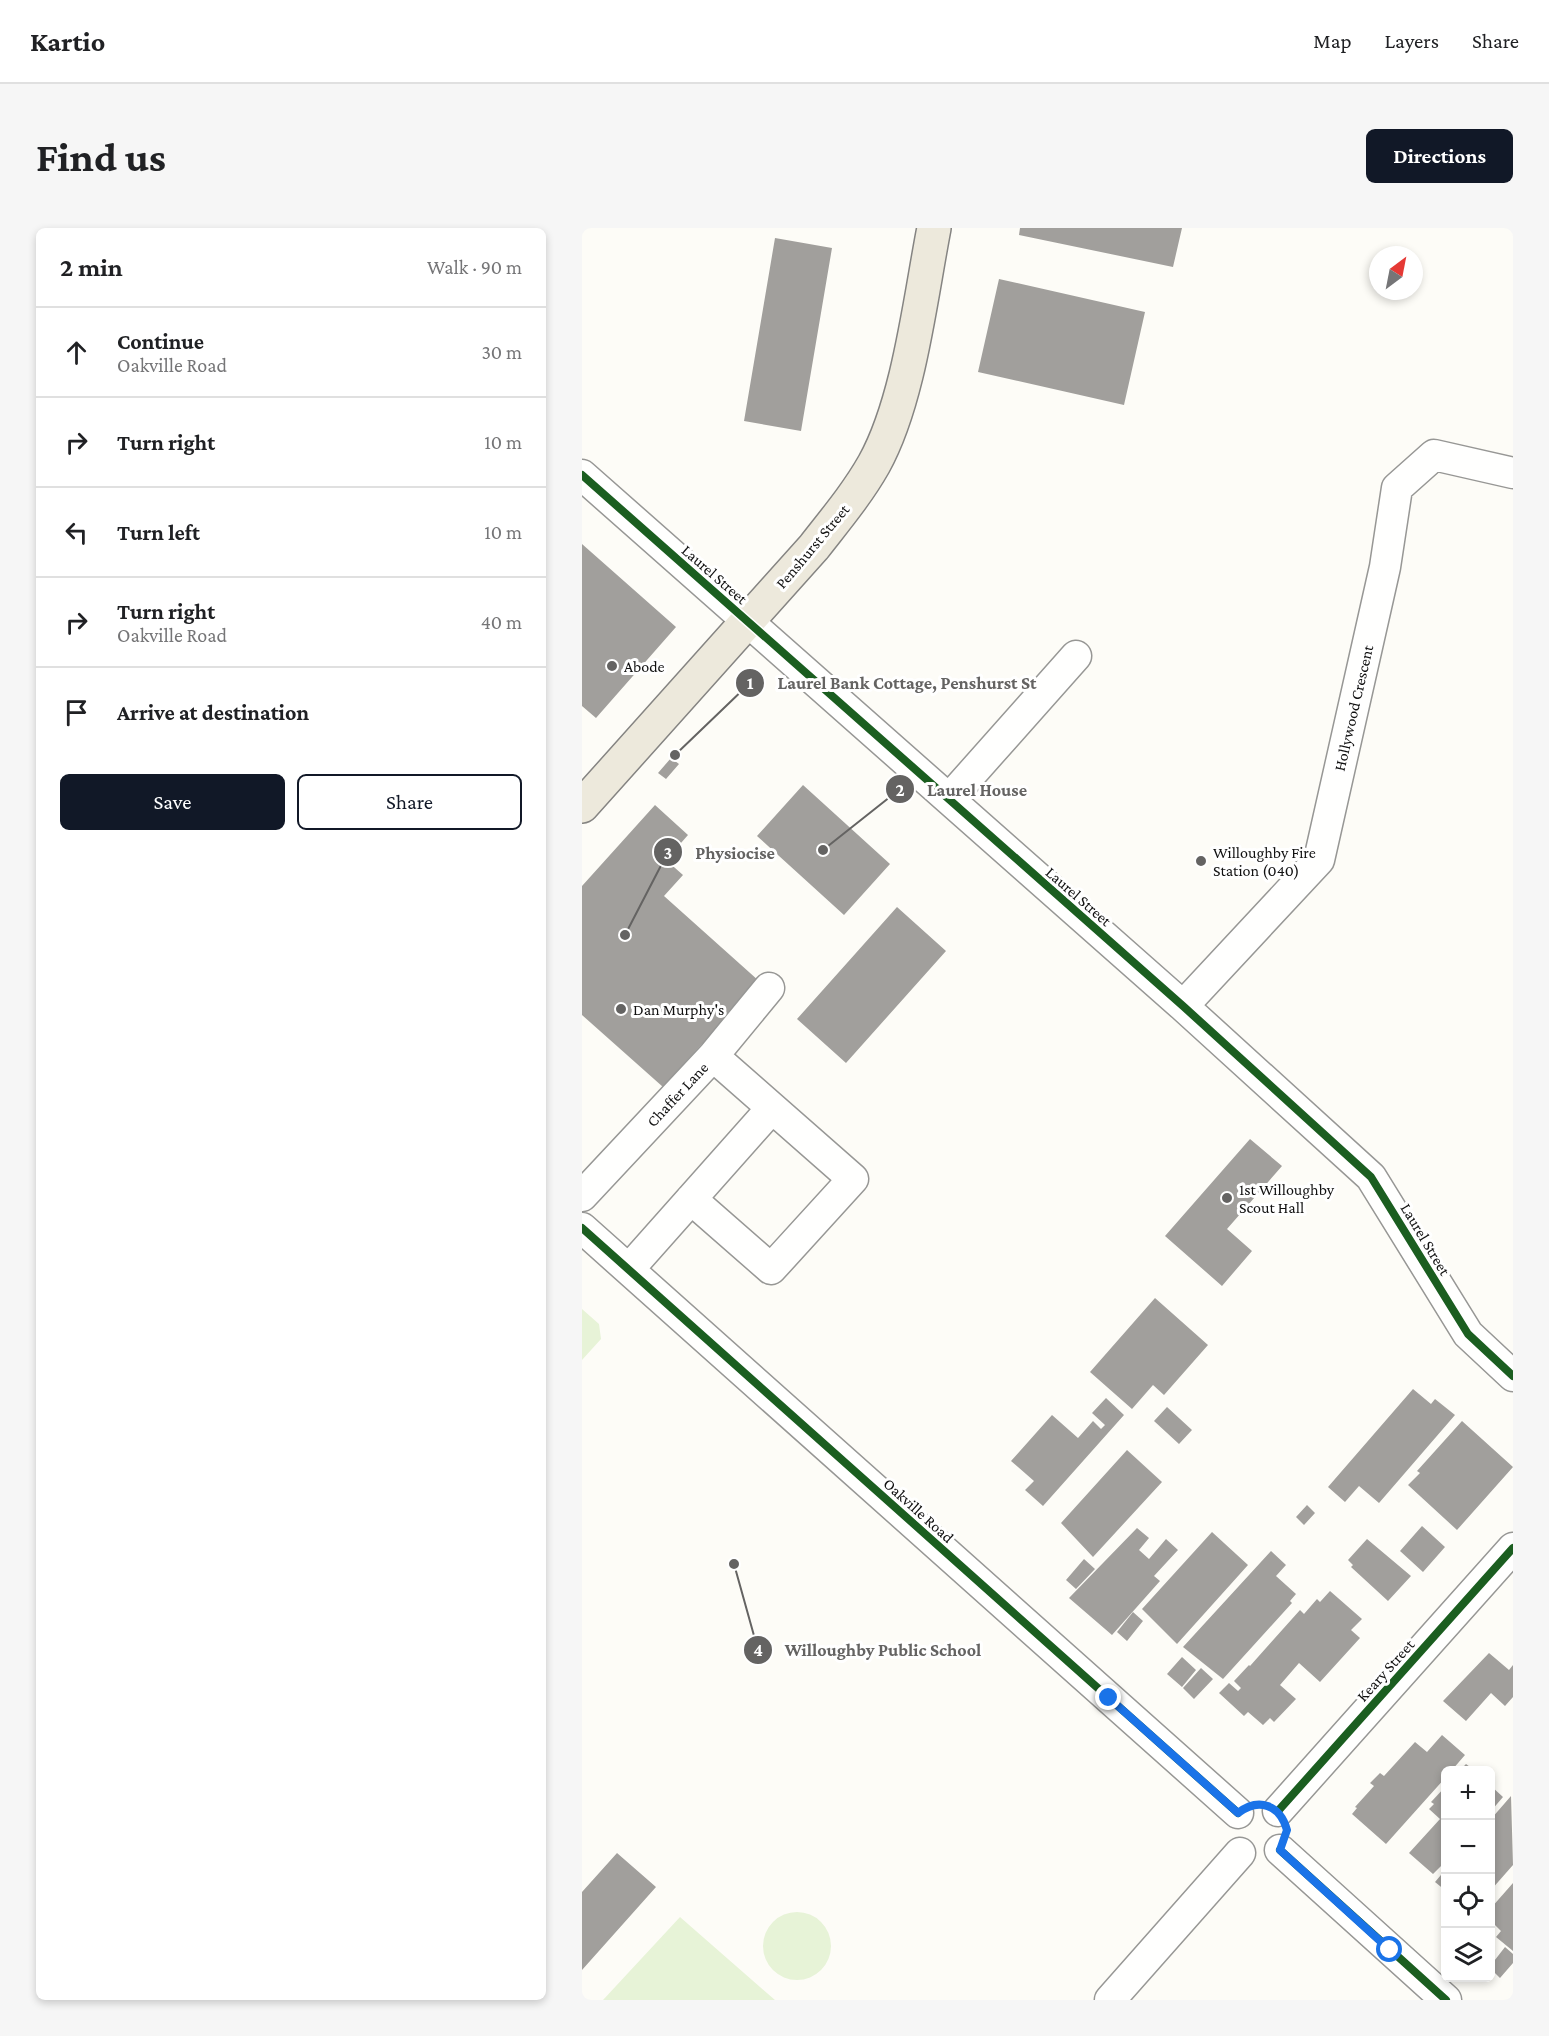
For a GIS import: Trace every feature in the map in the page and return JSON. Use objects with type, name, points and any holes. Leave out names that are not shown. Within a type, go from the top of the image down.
[{"type":"main road","name":"Penshurst Street","points":[[582,806],[814,547],[846,506],[874,463],[893,416],[906,368],[934,228]]},
{"type":"street","name":"Hollywood Crescent","points":[[1183,1006],[1319,860],[1385,567],[1397,488],[1434,455],[1513,473]]},
{"type":"street","name":"Laurel Street","points":[[582,475],[1183,1006],[1371,1177],[1468,1334],[1513,1376]]},
{"type":"street","points":[[949,799],[1076,656]]},
{"type":"street","name":"Chaffer Lane","points":[[582,1196],[713,1056],[770,988]]},
{"type":"street","points":[[691,1199],[771,1269],[853,1179],[713,1056]]},
{"type":"street","points":[[629,1269],[772,1108]]},
{"type":"street","name":"Oakville Road","points":[[582,1228],[1238,1813]]},
{"type":"street","name":"Keary Street","points":[[1278,1811],[1513,1548]]},
{"type":"street","points":[[1257,1804],[1268,1805],[1278,1811],[1287,1830],[1280,1850],[1271,1857],[1261,1860],[1240,1853],[1231,1833],[1238,1813],[1257,1804]]},
{"type":"street","points":[[1280,1850],[1446,2000]]},
{"type":"street","points":[[1110,2000],[1240,1853]]},
{"type":"green space","points":[[582,1309],[599,1324],[601,1339],[582,1360]]},
{"type":"green space","points":[[790,1912],[804,1912],[816,1917],[826,1927],[831,1946],[826,1965],[816,1975],[804,1980],[790,1980],[778,1975],[768,1965],[763,1953],[763,1939],[768,1927],[778,1917]]},
{"type":"green space","points":[[680,1917],[775,2000],[603,2000]]},
{"type":"building","points":[[1020,228],[1182,228],[1173,267],[1019,235]]},
{"type":"building","points":[[775,238],[832,248],[801,431],[744,421]]},
{"type":"building","points":[[999,279],[1145,312],[1124,405],[978,372]]},
{"type":"building","name":"Abode","points":[[582,544],[676,627],[596,718],[582,706]]},
{"type":"building","points":[[671,758],[679,764],[666,779],[658,773]]},
{"type":"building","points":[[803,785],[890,864],[844,915],[757,836]]},
{"type":"building","points":[[655,805],[688,835],[666,860],[683,875],[664,896],[759,981],[663,1087],[582,1015],[582,886]]},
{"type":"building","points":[[897,907],[946,951],[846,1063],[797,1019]]},
{"type":"building","name":"1st Willoughby Scout Hall","points":[[1250,1139],[1282,1166],[1227,1229],[1252,1251],[1222,1286],[1165,1236]]},
{"type":"building","points":[[1155,1298],[1208,1345],[1164,1395],[1153,1385],[1132,1409],[1090,1372]]},
{"type":"building","points":[[1413,1389],[1431,1404],[1435,1399],[1455,1415],[1379,1503],[1359,1486],[1345,1502],[1328,1487]]},
{"type":"building","points":[[1106,1398],[1124,1415],[1043,1506],[1025,1490],[1034,1481],[1011,1461],[1052,1415],[1078,1438],[1093,1421],[1101,1429],[1105,1425],[1092,1413]]},
{"type":"building","points":[[1167,1407],[1192,1430],[1179,1444],[1154,1421]]},
{"type":"building","points":[[1462,1421],[1513,1467],[1457,1530],[1408,1485],[1420,1473],[1417,1471]]},
{"type":"building","points":[[1127,1450],[1162,1482],[1093,1557],[1061,1523]]},
{"type":"building","points":[[1307,1505],[1315,1513],[1304,1525],[1296,1517]]},
{"type":"building","points":[[1422,1526],[1445,1547],[1423,1572],[1400,1551]]},
{"type":"building","points":[[1137,1528],[1149,1538],[1139,1550],[1149,1559],[1166,1539],[1178,1550],[1154,1576],[1160,1581],[1112,1635],[1069,1598]]},
{"type":"building","points":[[1212,1532],[1248,1565],[1177,1644],[1142,1609]]},
{"type":"building","points":[[1367,1539],[1411,1576],[1388,1601],[1351,1567],[1353,1565],[1348,1560]]},
{"type":"building","points":[[1271,1551],[1286,1565],[1276,1576],[1296,1594],[1290,1601],[1292,1603],[1223,1679],[1183,1647]]},
{"type":"building","points":[[1084,1559],[1095,1569],[1076,1589],[1066,1580]]},
{"type":"building","points":[[1330,1591],[1362,1619],[1351,1630],[1360,1638],[1320,1682],[1299,1663],[1280,1685],[1296,1699],[1274,1722],[1270,1718],[1263,1725],[1248,1712],[1244,1716],[1219,1693],[1229,1683],[1238,1691],[1241,1688],[1234,1681],[1300,1610],[1304,1614],[1317,1599],[1320,1602]]},
{"type":"building","points":[[1133,1612],[1143,1621],[1127,1641],[1117,1632]]},
{"type":"building","points":[[1489,1653],[1509,1670],[1513,1665],[1513,1697],[1505,1706],[1491,1693],[1466,1721],[1443,1701]]},
{"type":"building","points":[[1182,1657],[1196,1670],[1182,1687],[1167,1674]]},
{"type":"building","points":[[1201,1668],[1213,1679],[1194,1699],[1183,1688]]},
{"type":"building","points":[[1442,1735],[1465,1755],[1455,1766],[1441,1766],[1441,1783],[1386,1844],[1352,1814],[1357,1808],[1355,1807],[1374,1786],[1370,1783],[1380,1773],[1384,1776],[1415,1742],[1427,1752]]},
{"type":"building","points":[[1495,1790],[1503,1797],[1495,1806]]},
{"type":"building","points":[[1441,1791],[1441,1866],[1433,1874],[1409,1853],[1440,1819],[1429,1809],[1434,1804],[1431,1802]]},
{"type":"building","points":[[1511,1796],[1513,1865],[1495,1885],[1495,1820],[1495,1814]]},
{"type":"building","points":[[617,1853],[656,1887],[582,1970],[582,1892]]},
{"type":"building","points":[[1441,1875],[1441,1887],[1435,1882]]},
{"type":"building","points":[[1513,1883],[1513,1951],[1496,1937],[1501,1931],[1495,1925],[1495,1903]]},
{"type":"building","points":[[1505,1947],[1513,1954],[1513,1963],[1500,1978],[1495,1973],[1495,1960]]},
{"type":"cycle path","points":[[582,475],[1183,1006],[1371,1177],[1468,1334],[1513,1376]]},
{"type":"cycle path","points":[[582,1228],[1238,1813]]},
{"type":"cycle path","points":[[1278,1811],[1513,1548]]},
{"type":"cycle path","points":[[1280,1850],[1446,2000]]},
{"type":"place","name":"Abode","points":[[612,666]]},
{"type":"place","name":"Laurel Bank Cottage, Penshurst St","points":[[675,755]]},
{"type":"place","name":"Laurel House","points":[[823,850]]},
{"type":"place","name":"Willoughby Fire Station (040)","points":[[1201,861]]},
{"type":"place","name":"Physiocise","points":[[625,935]]},
{"type":"place","name":"Dan Murphy's","points":[[621,1009]]},
{"type":"place","name":"1st Willoughby Scout Hall","points":[[1227,1198]]},
{"type":"place","name":"Willoughby Public School","points":[[734,1564]]},
{"type":"route","points":[[1109,1698],[1238,1813],[1246,1806],[1257,1804],[1268,1805],[1278,1811],[1287,1830],[1286,1841],[1280,1850],[1390,1950]]}]
